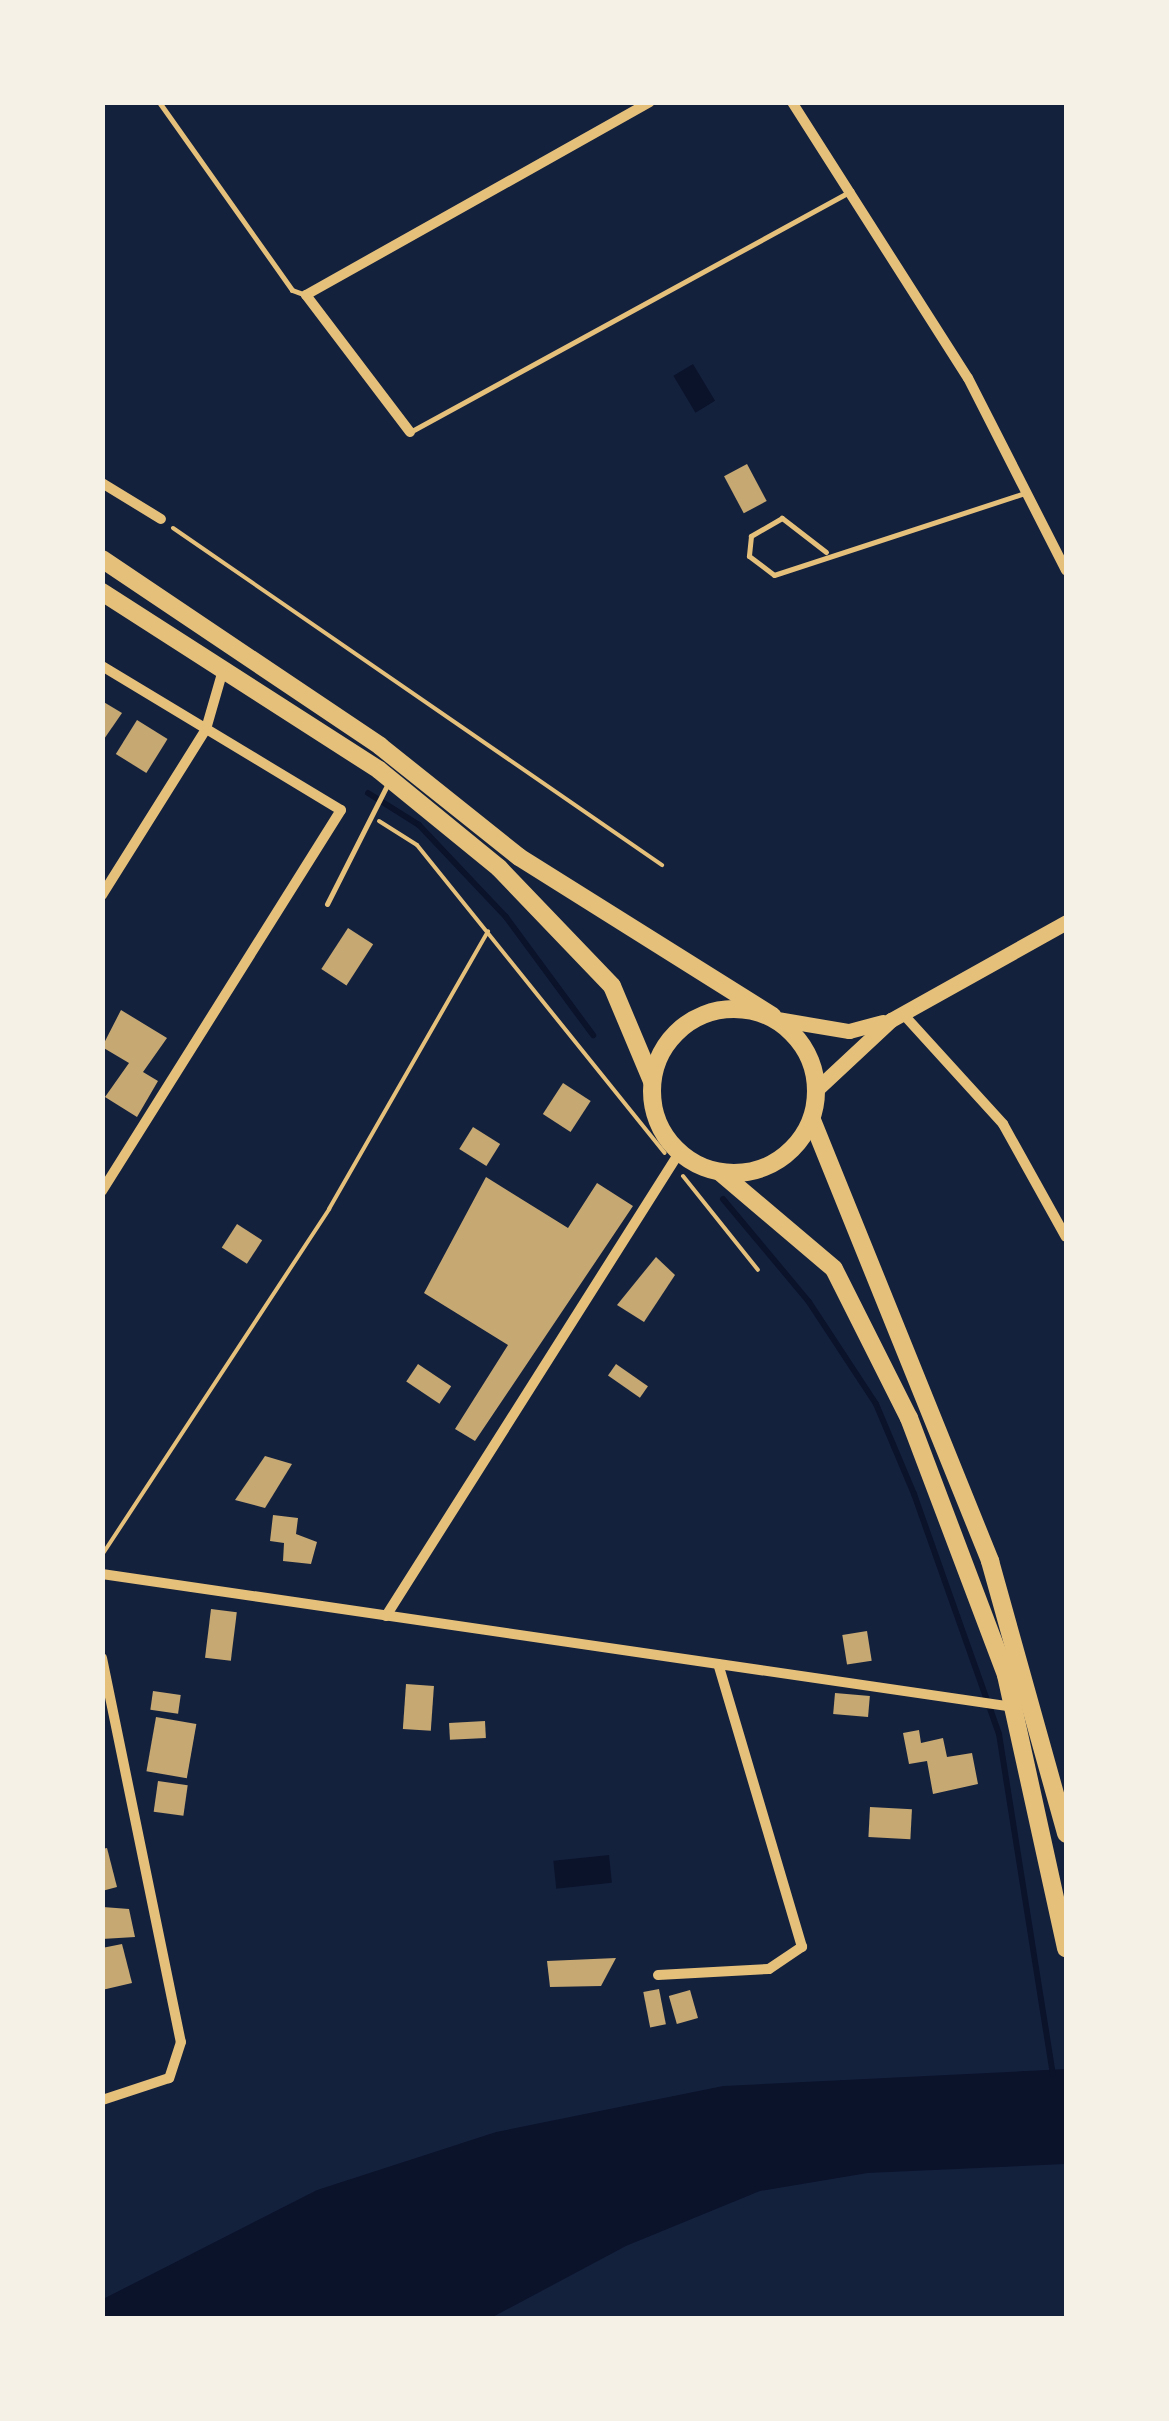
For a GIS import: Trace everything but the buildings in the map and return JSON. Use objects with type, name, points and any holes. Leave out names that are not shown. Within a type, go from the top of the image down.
[{"type":"main road","points":[[102,559],[380,746],[532,866],[775,1018],[802,1042],[818,1088],[812,1120],[776,1162],[722,1173]]},
{"type":"main road","points":[[102,592],[391,779],[589,954],[631,1019],[652,1081]]},
{"type":"main road","points":[[818,1088],[897,1017],[1066,922]]},
{"type":"main road","points":[[897,1017],[849,1031],[739,1008],[691,1020],[658,1057],[652,1081],[653,1108],[679,1152],[722,1173],[811,1242],[853,1304],[943,1498],[1015,1708],[1066,1949]]},
{"type":"main road","points":[[812,1120],[990,1561],[1066,1834]]},
{"type":"street","points":[[410,432],[306,294],[650,102]]},
{"type":"street","points":[[792,102],[968,378],[1066,570]]},
{"type":"street","points":[[102,483],[161,520]]},
{"type":"street","points":[[102,666],[341,810],[102,1191]]},
{"type":"street","points":[[102,896],[206,729],[223,670]]},
{"type":"street","points":[[897,1017],[1003,1124],[1066,1237]]},
{"type":"street","points":[[386,1616],[679,1152]]},
{"type":"street","points":[[102,1574],[1015,1708]]},
{"type":"street","points":[[102,1658],[180,2064],[152,2090],[102,2100]]},
{"type":"street","points":[[658,1975],[769,1969],[802,1947],[718,1664]]},
{"type":"lane","points":[[160,102],[292,290],[306,294]]},
{"type":"lane","points":[[410,432],[851,191]]},
{"type":"lane","points":[[826,552],[782,518],[751,536],[750,556],[774,575],[826,552],[1025,493]]},
{"type":"lane","points":[[327,904],[391,779]]},
{"type":"path","points":[[161,520],[662,865]]},
{"type":"path","points":[[375,818],[417,844],[758,1270]]},
{"type":"path","points":[[102,1554],[328,1209],[488,930]]},
{"type":"water","points":[[693,364],[715,401],[695,413],[673,376]]},
{"type":"water","points":[[609,1855],[612,1883],[556,1889],[553,1861]]},
{"type":"water","points":[[1066,2069],[1066,2164],[868,2173],[760,2191],[626,2246],[491,2318],[103,2318],[103,2299],[317,2190],[496,2132],[723,2086]]},
{"type":"waterway","points":[[368,793],[419,825],[506,917],[593,1035]]},
{"type":"waterway","points":[[723,1199],[809,1302],[876,1404],[914,1494],[999,1734],[1053,2074]]}]
